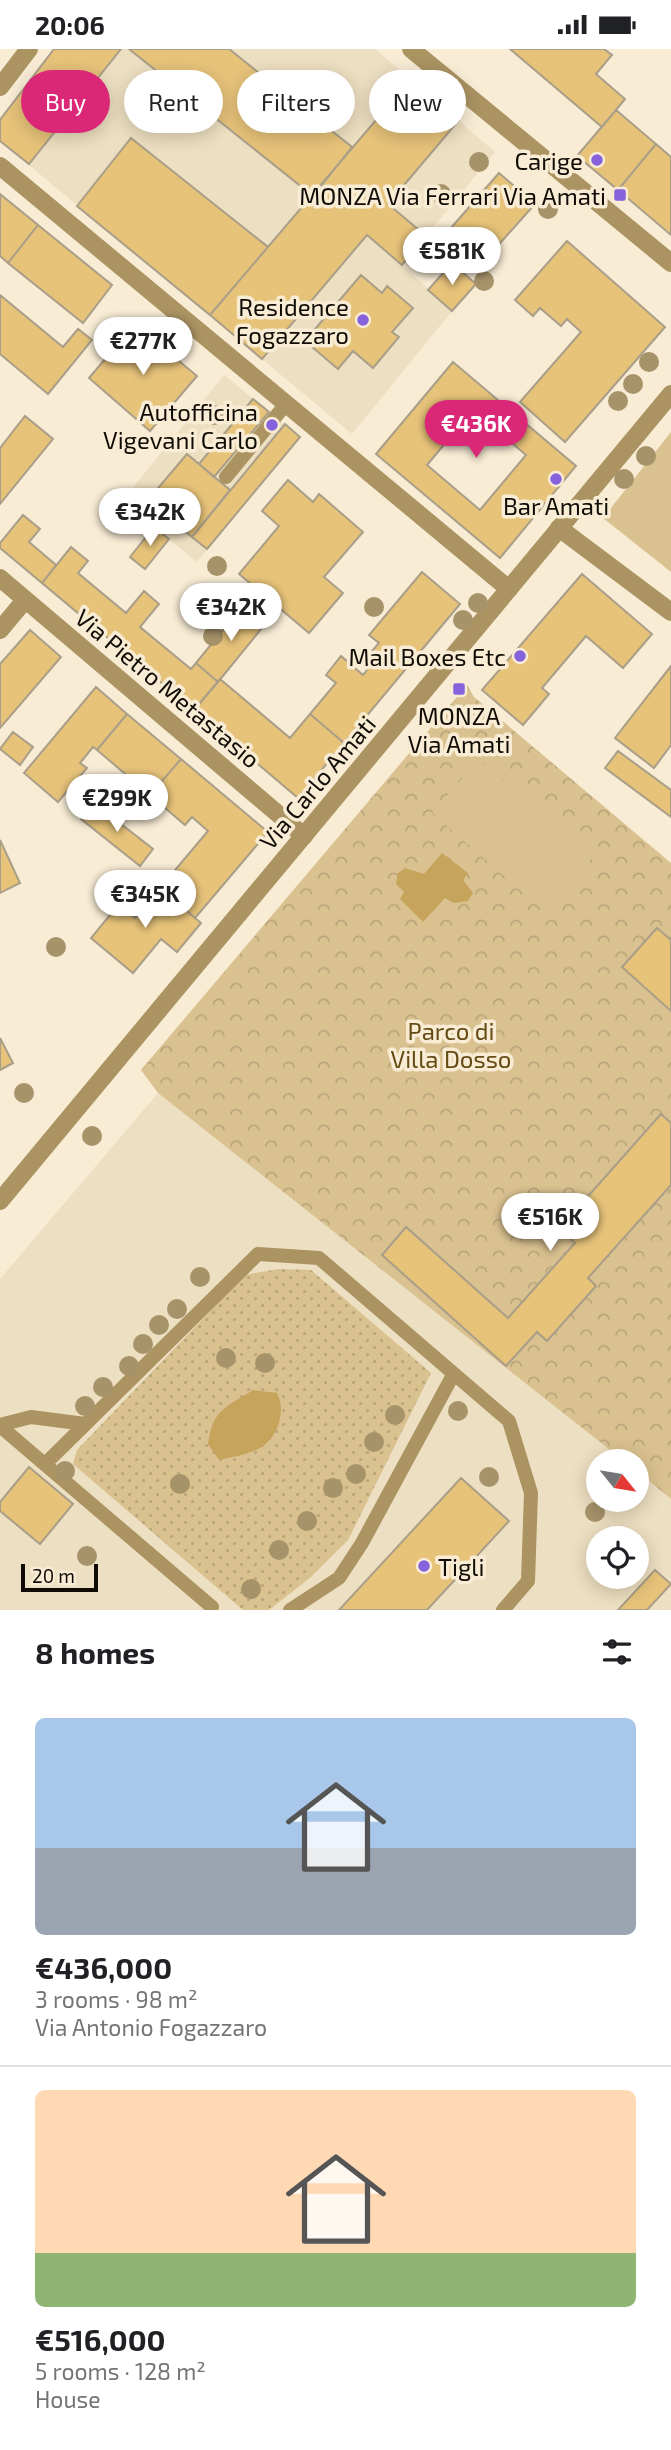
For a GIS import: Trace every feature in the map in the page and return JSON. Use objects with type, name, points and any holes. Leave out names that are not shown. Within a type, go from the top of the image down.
[{"type":"street","points":[[0,87],[29,49]]},
{"type":"street","points":[[411,49],[671,263]]},
{"type":"street","points":[[0,166],[509,589]]},
{"type":"street","name":"Via Carlo Amati","points":[[0,1201],[671,394]]},
{"type":"street","points":[[559,528],[671,612]]},
{"type":"street","name":"Via Pietro Metastasio","points":[[0,578],[304,835]]},
{"type":"street","points":[[0,630],[25,600]]},
{"type":"lane","points":[[226,477],[286,404]]},
{"type":"lane","points":[[45,1464],[258,1254],[320,1258],[509,1421],[531,1493],[528,1581],[503,1610]]},
{"type":"lane","points":[[290,1610],[339,1578],[362,1543],[453,1375]]},
{"type":"lane","points":[[0,1425],[31,1417],[85,1424]]},
{"type":"lane","points":[[0,1425],[213,1609]]},
{"type":"shaded area","points":[[54,49],[375,49],[399,70],[369,70],[369,133],[466,133],[466,127],[495,152],[402,265],[452,311],[352,434],[0,141],[0,120],[21,92],[21,133],[110,133],[110,70],[38,70]]},
{"type":"shaded area","points":[[224,375],[300,437],[197,562],[122,501]]},
{"type":"shaded area","points":[[442,853],[468,873],[463,880],[473,893],[468,901],[454,903],[445,898],[423,922],[400,899],[404,892],[396,884],[398,873],[405,868],[424,874]]},
{"type":"shaded area","points":[[158,1093],[609,1449],[586,1449],[586,1512],[649,1512],[649,1481],[671,1499],[671,1610],[0,1610],[0,1279]]},
{"type":"shaded area","points":[[253,1390],[277,1393],[281,1414],[277,1429],[262,1447],[219,1460],[208,1444],[213,1423],[228,1406]]},
{"type":"green space","points":[[671,432],[671,572],[603,518]]},
{"type":"green space","name":"Parco di Villa Dosso","points":[[467,685],[474,697],[671,863],[671,1499],[649,1481],[649,1449],[609,1449],[158,1093],[141,1070]]},
{"type":"green space","points":[[479,759],[592,858],[545,912],[432,813]]},
{"type":"green space","points":[[278,1269],[311,1270],[431,1373],[348,1540],[311,1577],[269,1610],[243,1610],[73,1464],[77,1450],[245,1275]]},
{"type":"building","points":[[54,49],[121,49],[104,70],[38,70]]},
{"type":"building","points":[[129,49],[229,49],[255,70],[237,70],[237,133],[334,133],[352,147],[313,196],[223,124],[223,70],[155,70]]},
{"type":"building","points":[[510,49],[604,49],[612,55],[596,74],[625,99],[602,127]]},
{"type":"building","points":[[21,92],[21,133],[54,133],[29,164],[0,141],[0,120]]},
{"type":"building","points":[[616,110],[656,144],[618,190],[577,156]]},
{"type":"building","points":[[369,128],[369,133],[448,133],[388,204],[426,236],[402,265],[367,235],[262,359],[210,315]]},
{"type":"building","points":[[131,138],[268,247],[210,315],[77,206]]},
{"type":"building","points":[[656,144],[671,157],[671,235],[618,190]]},
{"type":"building","points":[[499,173],[535,204],[485,260],[450,229]]},
{"type":"building","points":[[0,194],[38,225],[8,263],[0,256]]},
{"type":"building","points":[[38,225],[112,285],[83,323],[8,263]]},
{"type":"building","points":[[567,241],[665,327],[565,442],[520,402],[581,332],[567,319],[561,326],[540,308],[533,316],[515,300]]},
{"type":"building","points":[[452,263],[476,284],[452,311],[428,290]]},
{"type":"building","name":"Residence Fogazzaro","points":[[361,275],[382,293],[387,286],[413,308],[392,332],[399,337],[373,368],[353,351],[338,369],[305,341]]},
{"type":"building","points":[[0,295],[63,347],[78,329],[92,340],[48,394],[0,354]]},
{"type":"building","points":[[135,324],[197,376],[150,431],[89,378]]},
{"type":"building","points":[[453,362],[576,466],[500,558],[376,454]],"holes":[[[473,410],[526,455],[480,510],[427,465]]]},
{"type":"building","points":[[253,399],[269,412],[214,477],[199,464]]},
{"type":"building","points":[[25,416],[53,439],[0,504],[0,448]]},
{"type":"building","points":[[285,424],[300,437],[207,549],[192,537]]},
{"type":"building","points":[[187,454],[230,490],[192,537],[148,500]]},
{"type":"building","points":[[288,480],[313,502],[319,494],[363,532],[324,577],[343,593],[309,633],[239,574],[279,526],[262,511]]},
{"type":"building","points":[[23,515],[40,529],[29,542],[56,565],[42,583],[0,548],[0,543]]},
{"type":"building","points":[[154,527],[169,539],[145,569],[130,557]]},
{"type":"building","points":[[71,547],[88,561],[78,573],[126,613],[144,591],[159,604],[140,627],[191,669],[196,663],[218,682],[194,710],[42,583]]},
{"type":"building","points":[[422,572],[460,604],[344,743],[310,714],[336,683],[326,675],[341,656],[363,675],[373,662],[367,657],[379,643],[369,635]]},
{"type":"building","points":[[582,574],[652,634],[623,668],[586,636],[542,688],[549,694],[523,725],[482,690]]},
{"type":"building","points":[[244,604],[266,623],[218,682],[196,663]]},
{"type":"building","points":[[30,630],[61,657],[0,728],[0,664]]},
{"type":"building","points":[[671,666],[671,745],[654,768],[615,738]]},
{"type":"building","points":[[220,679],[290,738],[310,714],[344,743],[298,798],[194,710]]},
{"type":"building","points":[[96,687],[127,714],[97,750],[93,747],[80,763],[87,768],[58,802],[24,773]]},
{"type":"building","points":[[127,714],[181,759],[150,795],[97,750]]},
{"type":"building","points":[[13,732],[33,747],[20,765],[0,749]]},
{"type":"building","points":[[618,751],[671,790],[671,817],[605,768]]},
{"type":"building","points":[[181,759],[268,832],[195,918],[160,888],[208,831],[192,817],[185,825],[150,795]]},
{"type":"building","points":[[94,803],[153,849],[140,866],[81,819]]},
{"type":"building","points":[[0,840],[20,883],[0,893]]},
{"type":"building","points":[[160,888],[201,923],[177,952],[161,939],[133,973],[91,938],[119,904],[135,918]]},
{"type":"building","points":[[657,928],[671,940],[671,1011],[622,967]]},
{"type":"building","points":[[0,1038],[13,1063],[0,1070]]},
{"type":"building","points":[[661,1114],[671,1123],[671,1185],[588,1278],[596,1286],[547,1341],[537,1332],[506,1366],[382,1255],[406,1227],[508,1318],[575,1243],[559,1229]]},
{"type":"building","points":[[29,1467],[73,1504],[40,1544],[0,1511],[0,1502]]},
{"type":"building","name":"Tigli","points":[[461,1478],[509,1521],[427,1610],[339,1610]]},
{"type":"building","points":[[655,1570],[671,1584],[647,1610],[618,1610],[637,1589],[649,1589],[649,1576]]},
{"type":"place","name":"Carige","points":[[597,160]]},
{"type":"place","name":"MONZA Via Ferrari Via Amati","points":[[620,195]]},
{"type":"place","name":"Residence Fogazzaro","points":[[363,320]]},
{"type":"place","name":"Autofficina Vigevani Carlo","points":[[272,425]]},
{"type":"place","name":"Bar Amati","points":[[556,479]]},
{"type":"place","name":"Mail Boxes Etc","points":[[520,656]]},
{"type":"place","name":"MONZA Via Amati","points":[[459,689]]},
{"type":"place","name":"Tigli","points":[[424,1566]]}]
